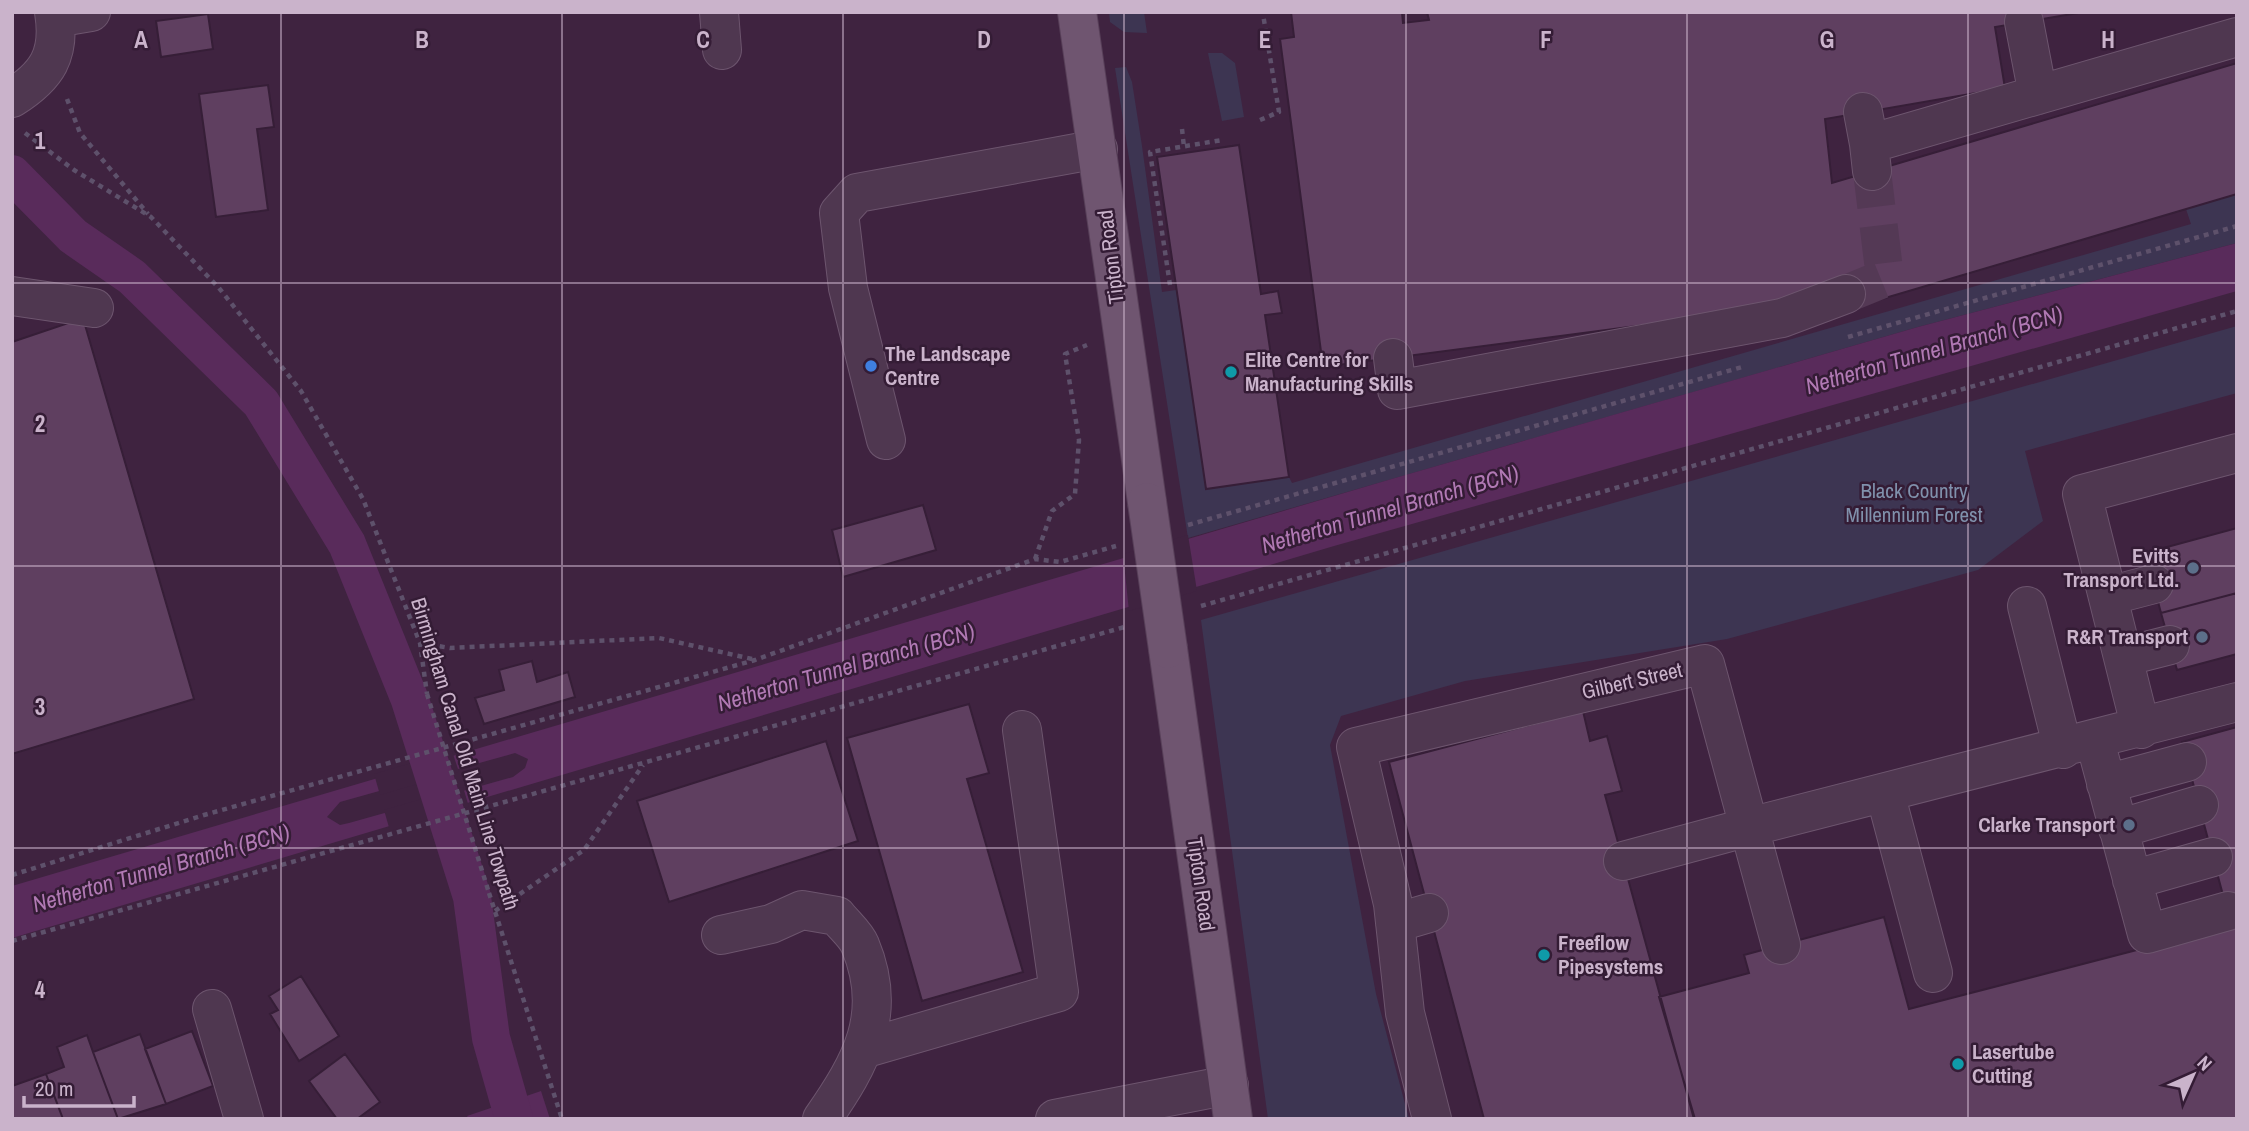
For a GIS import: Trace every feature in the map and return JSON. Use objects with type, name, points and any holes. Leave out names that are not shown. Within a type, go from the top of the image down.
[{"type":"main road","name":"Tipton Road","points":[[1077,12],[1098,149],[1119,330],[1147,502],[1231,1102]]},
{"type":"street","points":[[719,12],[722,50]]},
{"type":"street","points":[[15,106],[53,61],[67,14]]},
{"type":"street","points":[[2024,22],[2038,95]]},
{"type":"street","points":[[1868,142],[2038,95],[2129,82],[2237,37]]},
{"type":"street","points":[[886,440],[848,288],[839,213],[857,193],[1098,149]]},
{"type":"street","points":[[1393,358],[1397,390],[1503,356],[1633,336],[1782,318],[1846,294]]},
{"type":"street","points":[[12,296],[94,308]]},
{"type":"street","points":[[2141,729],[2082,494],[2237,453]]},
{"type":"street","points":[[2108,596],[2154,584]]},
{"type":"street","points":[[2027,606],[2079,745],[2106,784],[2147,933],[2228,911]]},
{"type":"street","points":[[2123,657],[2170,645]]},
{"type":"street","name":"Gilbert Street","points":[[1432,1119],[1405,1013],[1412,918],[1393,904],[1356,747],[1705,664],[1749,827]]},
{"type":"street","points":[[1623,861],[2237,702]]},
{"type":"street","points":[[863,1049],[1059,992],[1022,730]]},
{"type":"street","points":[[2106,784],[2187,762]]},
{"type":"street","points":[[1885,793],[1933,974]]},
{"type":"street","points":[[2118,829],[2199,805]]},
{"type":"street","points":[[1749,827],[1781,945]]},
{"type":"street","points":[[2132,880],[2213,856]]},
{"type":"street","points":[[722,936],[771,925],[802,910],[837,916],[860,943],[872,987],[871,1033],[848,1082],[822,1119]]},
{"type":"street","points":[[212,1009],[244,1119]]},
{"type":"street","points":[[1055,1119],[1231,1102]]},
{"type":"path","points":[[1260,120],[1279,112],[1263,14]]},
{"type":"path","name":"Birmingham Canal Old Main Line Towpath","points":[[53,61],[80,134],[151,217],[219,288],[302,391],[363,499],[420,643],[427,694],[562,1119]]},
{"type":"path","name":"Birmingham Canal Old Main Line Towpath","points":[[15,106],[23,132],[74,170],[151,217]]},
{"type":"path","points":[[1182,129],[1184,146]]},
{"type":"path","points":[[1170,285],[1150,152],[1222,140]]},
{"type":"path","points":[[1836,340],[2237,226]]},
{"type":"path","points":[[1192,608],[2237,311]]},
{"type":"path","points":[[1035,559],[1052,511],[1075,494],[1079,440],[1065,354],[1119,330]]},
{"type":"path","points":[[1184,526],[1743,367]]},
{"type":"path","points":[[12,875],[204,815],[755,660],[1035,559],[1060,562],[1122,544]]},
{"type":"path","points":[[12,941],[1139,624]]},
{"type":"path","points":[[420,643],[450,648],[659,638],[755,660]]},
{"type":"path","points":[[495,911],[584,850],[643,764]]},
{"type":"green space","points":[[1109,12],[1144,12],[1147,33],[1124,32],[1110,22]]},
{"type":"green space","points":[[1208,53],[1222,53],[1235,63],[1244,117],[1222,121]]},
{"type":"green space","points":[[1126,67],[1132,82],[1162,292],[1176,290],[1206,489],[1289,477],[1292,483],[2191,224],[2186,209],[2237,194],[2237,243],[1918,327],[1188,538],[1115,68]]},
{"type":"green space","name":"Black Country Millennium Forest","points":[[2237,326],[2237,393],[2025,451],[2043,521],[1978,570],[1727,639],[1465,681],[1341,716],[1330,745],[1376,994],[1409,1119],[1268,1119],[1201,620]]},
{"type":"water","name":"Netherton Tunnel Branch (BCN)","points":[[2237,243],[2237,291],[1334,546],[12,938],[12,886],[1395,478],[1918,327]],"holes":[[[515,753],[528,759],[525,768],[513,777],[340,825],[327,817],[340,802]]]},
{"type":"water","points":[[541,1091],[550,1119],[469,1119],[467,1116]]},
{"type":"pier","points":[[1188,535],[1197,591],[1129,611],[1123,554]]},
{"type":"pier","points":[[452,751],[459,772],[380,795],[374,774]]},
{"type":"pier","points":[[463,787],[469,807],[390,831],[384,810]]},
{"type":"building","points":[[1291,12],[1402,12],[1403,23],[1429,20],[1427,12],[2084,12],[1995,27],[2005,88],[1825,119],[1832,183],[2237,63],[2237,194],[1848,309],[1728,314],[1323,367],[1280,39],[1294,37]]},
{"type":"building","points":[[208,14],[213,49],[161,57],[156,21]]},
{"type":"building","points":[[268,85],[274,127],[257,129],[268,210],[216,217],[199,94]]},
{"type":"building","name":"Elite Centre for Manufacturing Skills","points":[[1239,145],[1261,294],[1278,291],[1282,313],[1265,315],[1289,477],[1206,489],[1157,157]]},
{"type":"building","points":[[83,318],[194,699],[12,754],[12,342]]},
{"type":"building","points":[[923,505],[936,550],[843,577],[832,530]]},
{"type":"building","name":"Evitts Transport Ltd.","points":[[2237,528],[2237,593],[2161,613],[2145,553]]},
{"type":"building","name":"R&R Transport","points":[[2237,593],[2237,654],[2177,670],[2161,613]]},
{"type":"building","points":[[532,661],[537,682],[568,672],[575,697],[484,724],[475,698],[504,690],[499,670]]},
{"type":"building","points":[[969,704],[989,773],[967,779],[1023,972],[922,1001],[847,738]]},
{"type":"building","name":"Freeflow Pipesystems","points":[[1583,711],[1590,741],[1607,736],[1622,791],[1605,795],[1694,1119],[1484,1119],[1389,762]]},
{"type":"building","points":[[2237,727],[2237,924],[2231,925],[2182,742]]},
{"type":"building","points":[[826,741],[858,841],[669,902],[637,801]]},
{"type":"building","name":"Lasertube Cutting","points":[[1884,917],[1909,1009],[2237,924],[2237,1119],[1695,1119],[1659,997],[1749,973],[1744,955]]},
{"type":"building","points":[[301,976],[339,1036],[299,1061],[270,1014],[278,1010],[269,996]]},
{"type":"building","points":[[192,1031],[213,1086],[166,1104],[145,1049]]},
{"type":"building","points":[[140,1034],[166,1104],[118,1119],[93,1052]]},
{"type":"building","points":[[87,1035],[118,1119],[63,1119],[46,1074],[64,1067],[57,1047]]},
{"type":"building","points":[[345,1054],[380,1102],[357,1119],[337,1119],[309,1081]]},
{"type":"building","points":[[46,1074],[63,1119],[12,1119],[12,1086]]},
{"type":"waterway","points":[[12,174],[73,236],[132,277],[261,403],[347,544],[410,700],[472,897],[491,1038],[514,1119]]},
{"type":"tunnel","points":[[1846,294],[1885,278],[1872,171]]},
{"type":"place","name":"The Landscape Centre","points":[[871,366]]},
{"type":"place","name":"Elite Centre for Manufacturing Skills","points":[[1231,372]]},
{"type":"place","name":"Evitts Transport Ltd.","points":[[2193,568]]},
{"type":"place","name":"R&R Transport","points":[[2202,637]]},
{"type":"place","name":"Clarke Transport","points":[[2129,825]]},
{"type":"place","name":"Freeflow Pipesystems","points":[[1544,955]]},
{"type":"place","name":"Lasertube Cutting","points":[[1958,1064]]}]
